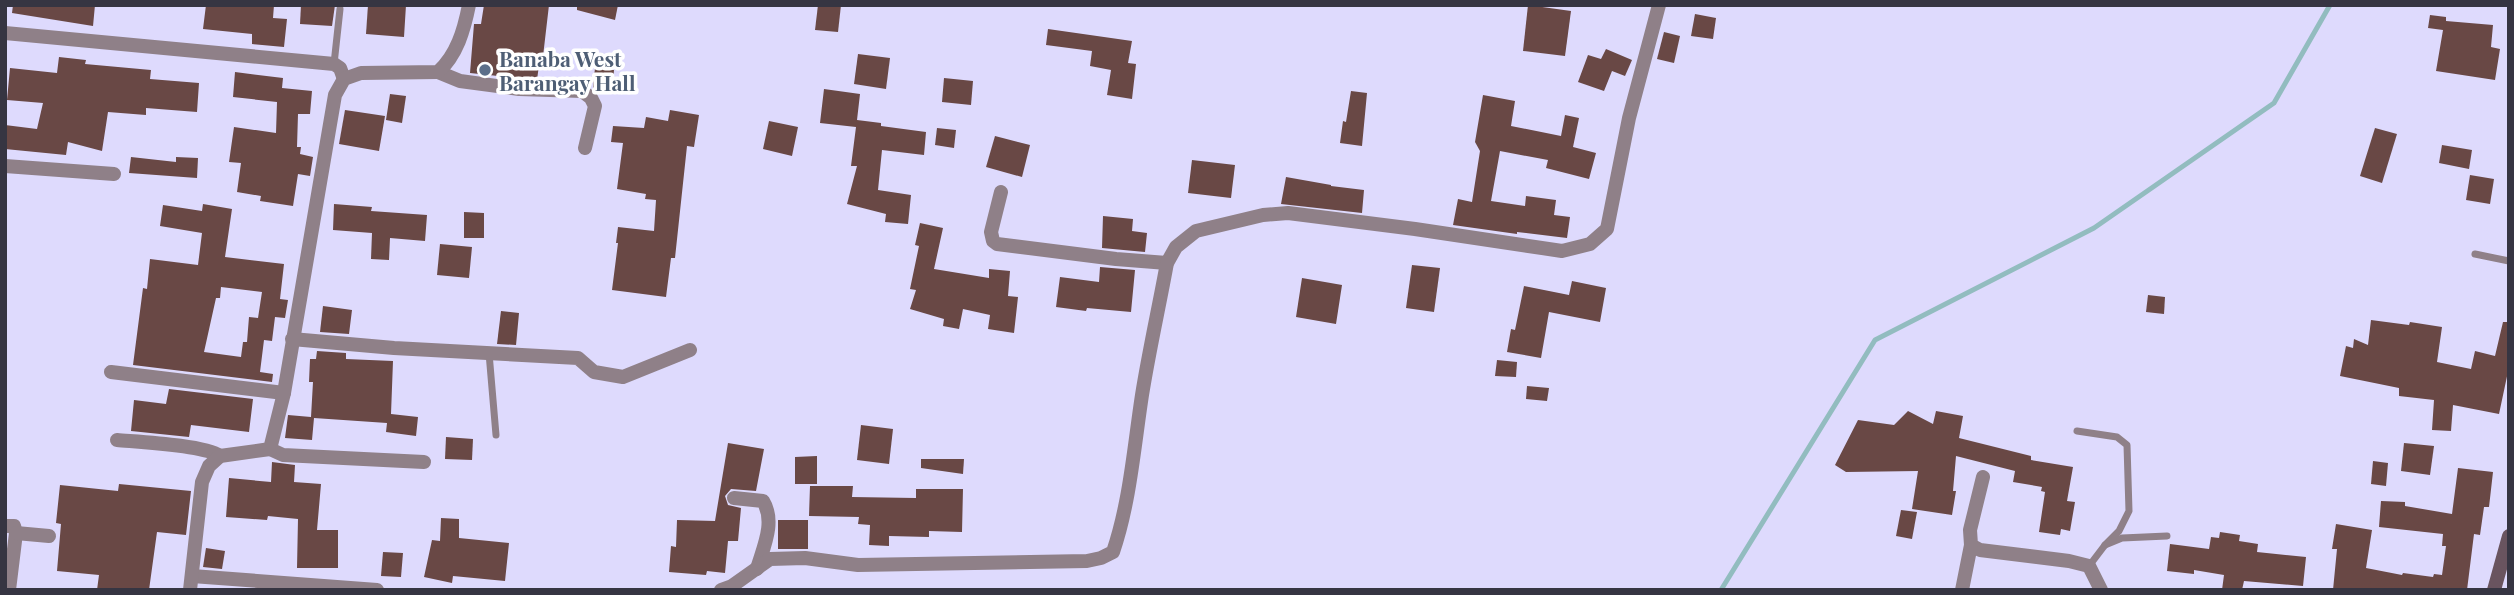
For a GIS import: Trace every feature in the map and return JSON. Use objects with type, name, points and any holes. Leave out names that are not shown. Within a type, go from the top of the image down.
[{"type":"street","points":[[438,72],[447,64],[463,32],[469,5]]},
{"type":"street","points":[[721,590],[732,586],[770,559],[805,558],[858,565],[1073,562],[1101,558],[1113,552],[1125,501],[1167,263],[1176,247],[1196,231],[1263,215],[1288,213],[1562,251],[1590,244],[1607,229],[1629,118],[1658,5]]},
{"type":"street","points":[[5,33],[334,64],[340,68],[344,79]]},
{"type":"street","points":[[270,449],[284,393],[335,95],[344,79],[361,73],[438,72],[460,81],[519,89],[582,91],[591,98],[595,106],[584,148]]},
{"type":"street","points":[[5,166],[114,174]]},
{"type":"street","points":[[1001,192],[991,232],[993,241],[997,244],[1167,263]]},
{"type":"street","points":[[292,339],[578,358],[594,372],[623,377],[690,350]]},
{"type":"street","points":[[111,372],[284,393]]},
{"type":"street","points":[[117,440],[200,449],[220,456]]},
{"type":"street","points":[[377,590],[191,583],[202,482],[209,466],[220,456],[270,449],[283,455],[424,462]]},
{"type":"street","points":[[1962,590],[1971,545],[1970,530],[1983,477]]},
{"type":"street","points":[[734,498],[762,501],[767,508],[769,529],[757,569]]},
{"type":"street","points":[[9,590],[11,529],[49,536]]},
{"type":"street","points":[[2494,590],[2509,536]]},
{"type":"street","points":[[1971,545],[1980,550],[2089,566],[2101,590]]},
{"type":"lane","points":[[334,64],[340,9]]},
{"type":"lane","points":[[2475,254],[2509,261]]},
{"type":"lane","points":[[489,352],[496,435]]},
{"type":"lane","points":[[2077,431],[2117,437],[2127,445],[2129,511],[2119,531],[2089,566]]},
{"type":"lane","points":[[2105,545],[2122,538],[2167,536]]},
{"type":"building","points":[[13,5],[95,5],[93,26],[12,13]]},
{"type":"building","points":[[206,5],[274,5],[273,18],[287,19],[284,47],[252,44],[252,34],[203,29]]},
{"type":"building","points":[[301,5],[335,5],[332,26],[300,24]]},
{"type":"building","points":[[368,5],[406,5],[404,37],[366,34]]},
{"type":"building","points":[[484,5],[549,5],[542,65],[539,65],[537,80],[470,73],[474,24],[481,24]]},
{"type":"building","points":[[577,5],[618,5],[615,20],[577,10]]},
{"type":"building","points":[[818,5],[841,5],[838,32],[815,30]]},
{"type":"building","points":[[1528,5],[1571,11],[1565,56],[1523,51]]},
{"type":"building","points":[[1695,14],[1716,18],[1713,39],[1691,36]]},
{"type":"building","points":[[2430,15],[2446,17],[2446,21],[2493,25],[2491,47],[2500,49],[2495,80],[2436,71],[2443,30],[2428,28]]},
{"type":"building","points":[[1048,29],[1132,41],[1128,63],[1136,64],[1132,99],[1107,95],[1111,70],[1090,66],[1092,51],[1046,45]]},
{"type":"building","points":[[1664,32],[1680,36],[1674,63],[1657,59]]},
{"type":"building","points":[[1606,49],[1632,60],[1625,76],[1612,71],[1604,91],[1578,82],[1588,55],[1601,59]]},
{"type":"building","points":[[858,54],[890,58],[886,89],[854,84]]},
{"type":"building","points":[[59,57],[86,60],[85,64],[151,70],[150,79],[199,83],[197,112],[146,108],[146,115],[108,112],[102,151],[68,142],[66,155],[5,149],[5,125],[37,129],[43,103],[7,100],[10,68],[57,73]]},
{"type":"building","points":[[595,68],[614,70],[612,92],[593,87]]},
{"type":"building","points":[[235,72],[283,78],[282,88],[312,91],[310,114],[298,114],[297,147],[301,147],[300,154],[313,157],[310,176],[298,174],[293,206],[260,201],[261,196],[237,192],[241,163],[229,162],[234,127],[276,133],[277,102],[233,97]]},
{"type":"building","points":[[944,78],[973,81],[971,105],[942,102]]},
{"type":"building","points":[[824,89],[860,94],[857,120],[926,132],[924,155],[882,150],[878,190],[911,195],[908,224],[885,222],[886,214],[847,204],[857,166],[851,166],[856,127],[820,123]]},
{"type":"building","points":[[1351,91],[1367,93],[1362,146],[1340,143]]},
{"type":"building","points":[[390,94],[406,96],[402,123],[386,120]]},
{"type":"building","points":[[1483,95],[1515,101],[1511,126],[1561,136],[1565,115],[1579,118],[1573,147],[1596,153],[1589,179],[1546,168],[1548,160],[1500,151],[1491,201],[1525,206],[1526,196],[1556,200],[1554,215],[1570,217],[1567,238],[1453,225],[1458,199],[1472,202],[1480,151],[1475,142]]},
{"type":"building","points":[[345,110],[385,116],[379,151],[339,144]]},
{"type":"building","points":[[670,110],[699,115],[694,147],[687,146],[675,258],[671,258],[666,297],[612,290],[618,227],[654,231],[656,200],[645,199],[646,194],[617,189],[623,143],[611,142],[613,126],[644,128],[646,117],[668,121]]},
{"type":"building","points":[[769,121],[798,127],[792,156],[763,149]]},
{"type":"building","points":[[937,128],[956,130],[954,148],[935,145]]},
{"type":"building","points":[[2375,128],[2397,134],[2382,183],[2360,176]]},
{"type":"building","points":[[995,136],[1030,145],[1022,177],[986,167]]},
{"type":"building","points":[[2442,145],[2472,150],[2469,169],[2439,163]]},
{"type":"building","points":[[131,157],[176,162],[176,157],[198,158],[197,178],[129,173]]},
{"type":"building","points":[[1192,160],[1235,165],[1231,198],[1188,193]]},
{"type":"building","points":[[2470,175],[2494,179],[2490,204],[2466,200]]},
{"type":"building","points":[[1286,177],[1364,190],[1362,213],[1281,204]]},
{"type":"building","points":[[203,204],[232,209],[225,257],[284,264],[280,299],[288,300],[285,318],[275,317],[272,341],[264,340],[260,372],[273,374],[272,382],[133,365],[143,288],[147,289],[150,259],[198,265],[202,233],[160,226],[163,205],[202,211]],"holes":[[[221,287],[262,292],[258,318],[249,317],[247,342],[243,342],[241,357],[204,352]]]},
{"type":"building","points":[[334,204],[372,207],[371,211],[427,215],[425,241],[390,238],[389,260],[371,259],[372,233],[333,230]]},
{"type":"building","points":[[464,212],[484,213],[484,238],[464,238]]},
{"type":"building","points":[[1103,216],[1133,219],[1132,231],[1147,233],[1145,252],[1102,248]]},
{"type":"building","points":[[920,223],[943,228],[934,269],[989,278],[989,269],[1010,271],[1008,296],[1018,297],[1014,333],[988,329],[990,315],[963,309],[959,329],[943,326],[944,319],[910,309],[916,290],[910,289],[919,246],[915,245]]},
{"type":"building","points":[[440,244],[472,247],[469,278],[437,275]]},
{"type":"building","points":[[1412,265],[1440,268],[1434,312],[1406,308]]},
{"type":"building","points":[[1100,267],[1135,270],[1131,312],[1056,307],[1060,277],[1099,282]]},
{"type":"building","points":[[1302,278],[1342,285],[1336,324],[1296,317]]},
{"type":"building","points":[[1572,281],[1606,288],[1600,322],[1549,312],[1541,358],[1507,352],[1511,329],[1515,330],[1524,286],[1569,295]]},
{"type":"building","points":[[2148,295],[2165,297],[2164,314],[2146,312]]},
{"type":"building","points":[[323,306],[352,310],[349,334],[320,332]]},
{"type":"building","points":[[501,311],[519,313],[516,345],[497,344]]},
{"type":"building","points":[[2371,320],[2442,327],[2437,362],[2471,369],[2475,351],[2495,356],[2503,322],[2509,322],[2509,367],[2499,414],[2453,405],[2451,431],[2432,430],[2434,400],[2399,396],[2399,388],[2340,376],[2346,346],[2353,348],[2354,339],[2368,345]]},
{"type":"building","points":[[317,351],[346,353],[346,359],[393,361],[391,414],[418,417],[416,436],[386,432],[387,423],[314,418],[312,440],[285,438],[288,415],[311,417],[313,382],[309,382],[310,359],[316,359]]},
{"type":"building","points":[[1497,360],[1517,362],[1516,377],[1495,376]]},
{"type":"building","points":[[1527,386],[1549,388],[1547,401],[1526,399]]},
{"type":"building","points":[[169,389],[253,399],[249,432],[191,425],[189,437],[131,431],[134,400],[166,404]]},
{"type":"building","points":[[1908,411],[1933,424],[1936,411],[1963,416],[1959,438],[2031,456],[2031,460],[2073,467],[2067,501],[2075,502],[2070,531],[2061,529],[2060,535],[2039,532],[2045,492],[2041,491],[2042,487],[2013,482],[2015,471],[1956,456],[1953,491],[1956,491],[1952,515],[1912,509],[1918,471],[1846,472],[1835,465],[1858,420],[1894,425]]},
{"type":"building","points":[[861,425],[893,429],[889,464],[857,460]]},
{"type":"building","points":[[446,437],[473,439],[472,460],[445,459]]},
{"type":"building","points":[[728,443],[764,449],[756,491],[731,489],[725,496],[728,505],[741,508],[738,541],[728,541],[725,573],[707,571],[706,575],[669,572],[671,546],[676,547],[677,520],[715,521]]},
{"type":"building","points":[[2404,443],[2434,446],[2430,475],[2401,471]]},
{"type":"building","points":[[817,456],[817,484],[795,484],[795,457]]},
{"type":"building","points":[[921,459],[964,459],[963,474],[921,468]]},
{"type":"building","points":[[2373,461],[2388,463],[2386,486],[2371,484]]},
{"type":"building","points":[[272,462],[295,465],[294,482],[321,484],[317,530],[338,530],[338,568],[297,568],[298,519],[268,516],[267,520],[226,517],[229,478],[271,482]]},
{"type":"building","points":[[2458,468],[2493,472],[2489,507],[2484,507],[2480,535],[2474,534],[2467,590],[2333,590],[2337,549],[2332,549],[2336,524],[2372,530],[2366,568],[2402,575],[2442,575],[2446,546],[2442,546],[2443,534],[2379,527],[2381,501],[2405,502],[2405,506],[2452,514]]},
{"type":"building","points":[[119,484],[191,491],[186,535],[157,532],[149,590],[97,590],[99,575],[57,571],[61,524],[56,523],[60,485],[118,491]]},
{"type":"building","points":[[810,486],[853,486],[852,497],[916,498],[916,489],[963,489],[962,532],[929,531],[929,537],[889,536],[889,546],[869,545],[870,525],[858,524],[859,517],[809,516]]},
{"type":"building","points":[[1901,510],[1917,512],[1912,539],[1896,536]]},
{"type":"building","points":[[441,518],[459,519],[459,538],[509,543],[505,581],[453,576],[452,583],[424,577],[432,540],[440,541]]},
{"type":"building","points":[[778,520],[808,520],[808,549],[778,549]]},
{"type":"building","points":[[2220,532],[2240,535],[2239,541],[2258,544],[2257,552],[2306,557],[2303,586],[2244,581],[2242,590],[2222,590],[2224,575],[2194,570],[2194,574],[2167,571],[2170,544],[2209,549],[2211,537],[2219,538]]},
{"type":"building","points":[[206,548],[225,551],[222,569],[203,567]]},
{"type":"building","points":[[383,552],[403,553],[401,577],[381,576]]},
{"type":"waterway","points":[[1721,590],[1875,340],[2094,228],[2274,103],[2330,5]]},
{"type":"place","name":"Banaba West Barangay Hall","points":[[485,70]]}]
